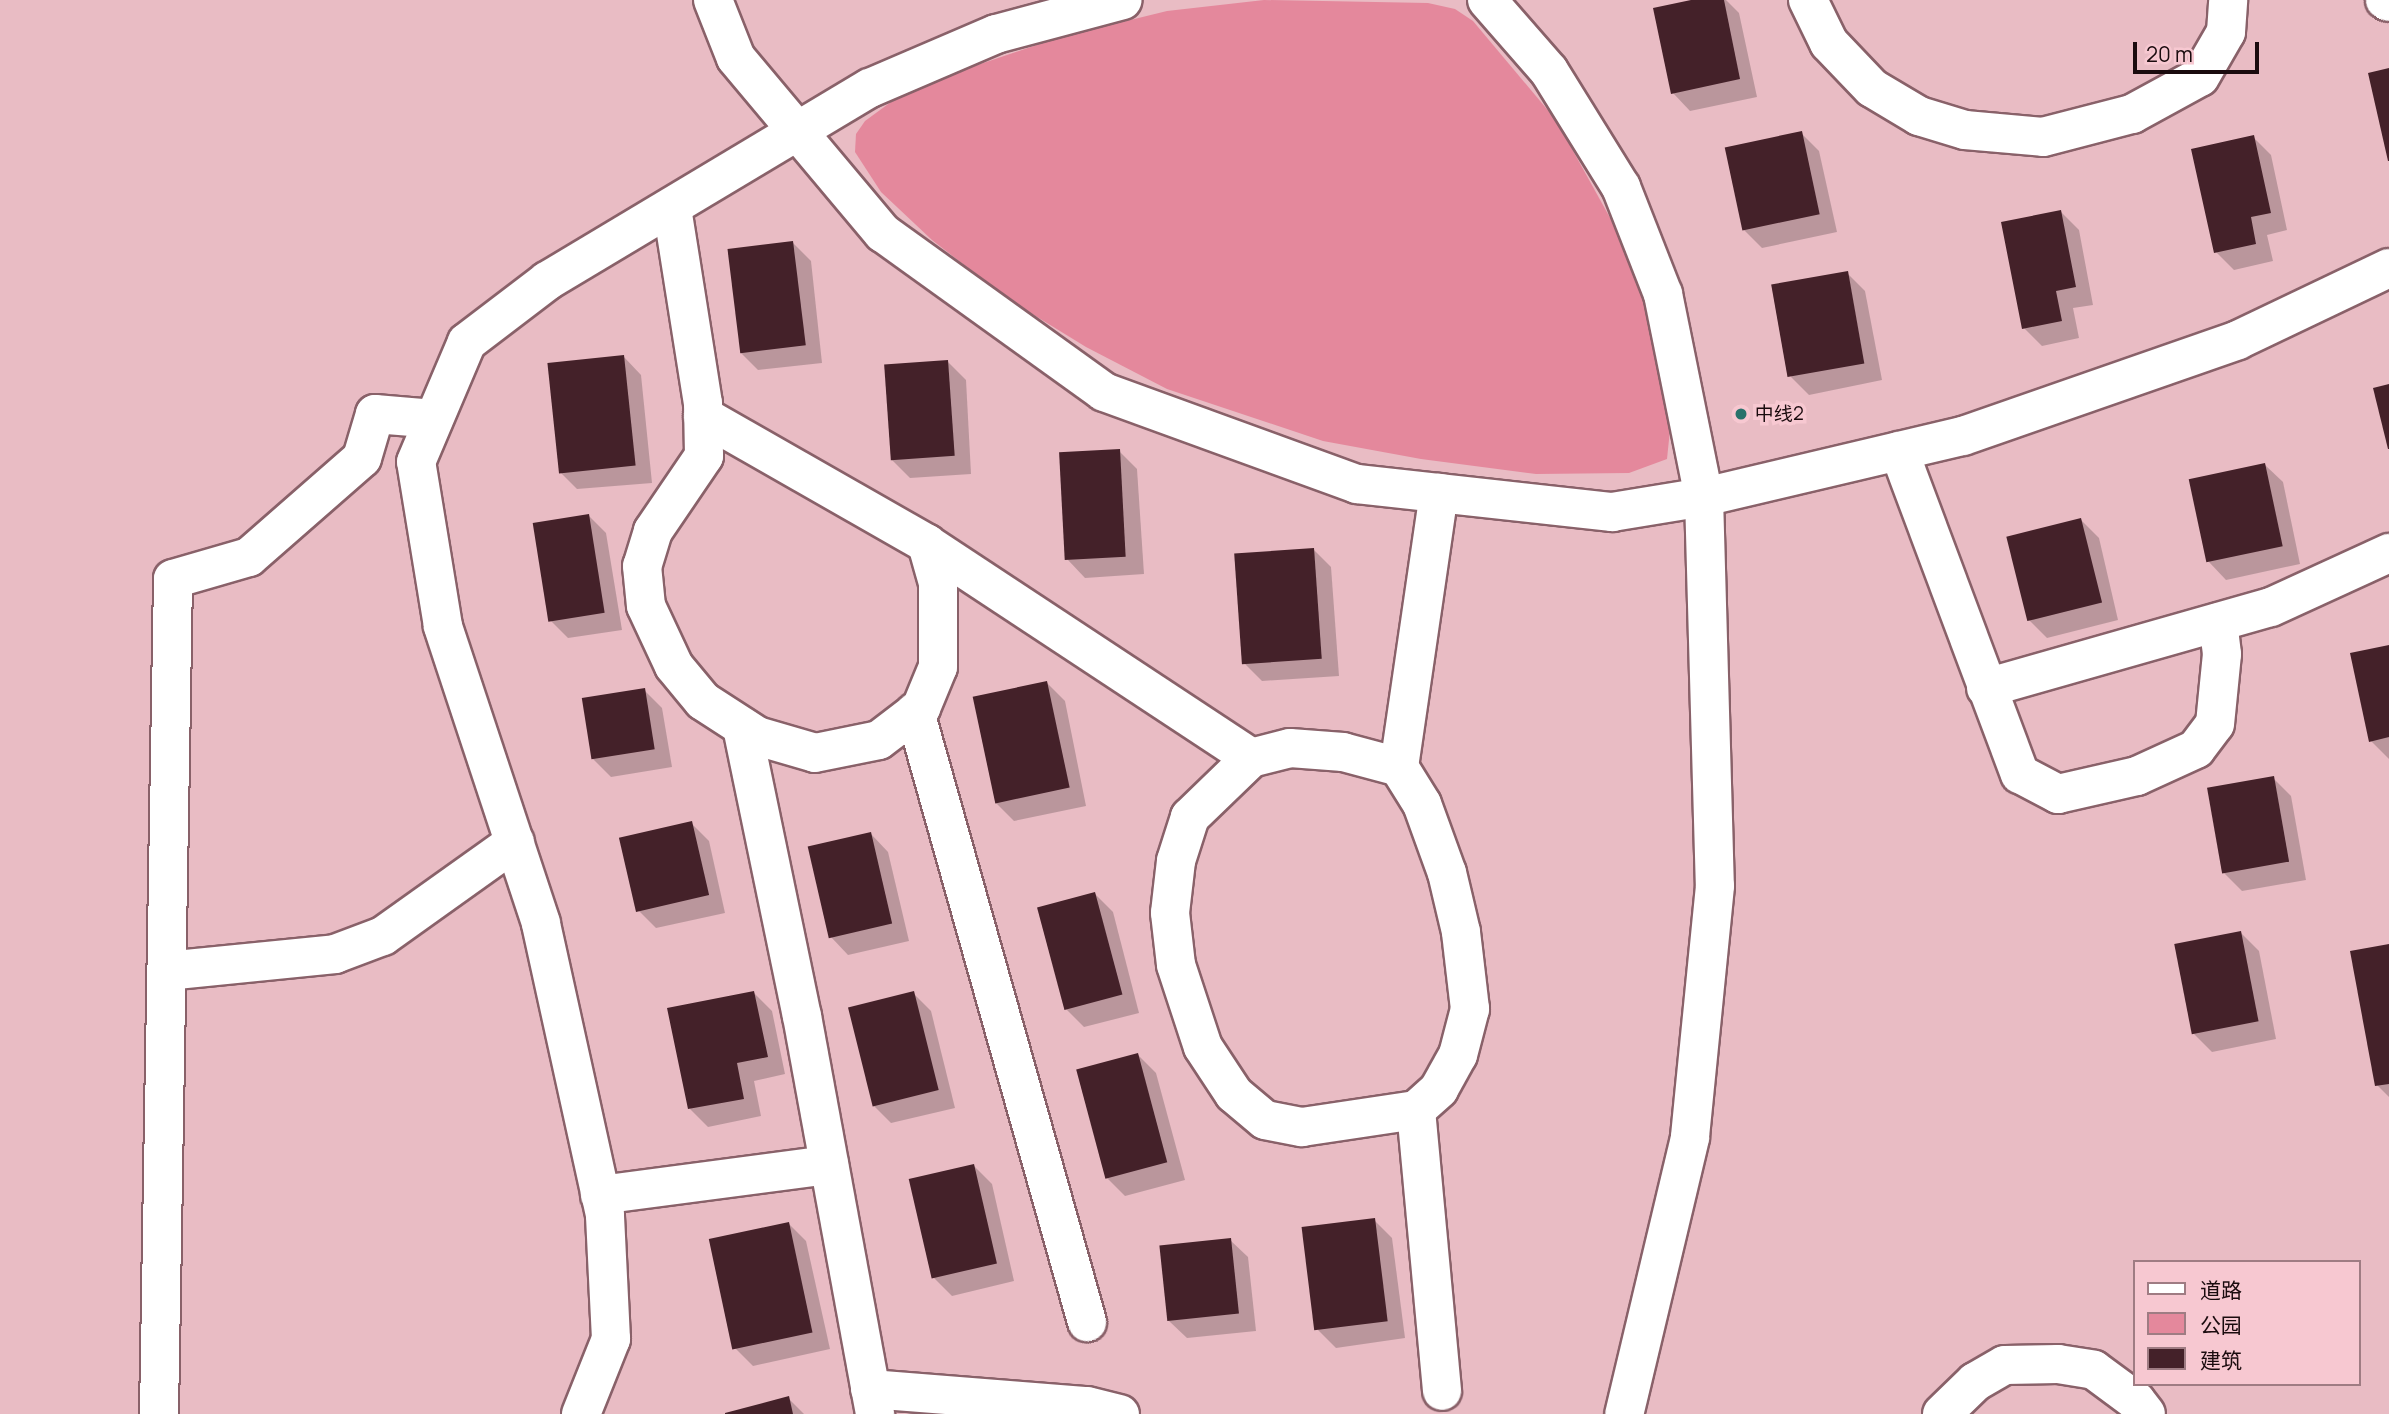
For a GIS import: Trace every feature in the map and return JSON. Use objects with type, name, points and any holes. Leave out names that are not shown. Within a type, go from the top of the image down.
[{"type":"street","points":[[713,0],[736,58],[883,233],[1104,392],[1357,484],[1612,512],[1704,497],[1963,436],[2238,340],[2389,268]]},
{"type":"street","points":[[581,1414],[611,1339],[600,1195],[541,923],[443,625],[416,461],[467,342],[547,281],[800,134],[870,88],[984,40],[1123,0]]},
{"type":"street","points":[[1487,0],[1549,71],[1621,187],[1662,294],[1704,497],[1716,886],[1690,1138],[1624,1414]]},
{"type":"street","points":[[1808,0],[1829,43],[1872,88],[1919,116],[1965,130],[2043,137],[2132,114],[2200,77],[2226,32],[2228,0]]},
{"type":"street","points":[[672,208],[703,416],[704,456],[653,531],[642,566],[646,606],[674,666],[703,701],[757,736],[815,753],[879,740],[915,712],[938,667],[938,583],[927,544]]},
{"type":"street","points":[[159,1414],[173,579],[249,557],[362,458],[376,414],[434,419]]},
{"type":"street","points":[[703,416],[927,544],[1251,758]]},
{"type":"street","points":[[1899,451],[2020,774],[2058,794],[2137,776],[2196,748],[2215,724],[2222,654],[2218,622]]},
{"type":"street","points":[[1399,767],[1343,752],[1290,748],[1251,758],[1191,817],[1176,861],[1170,914],[1176,965],[1203,1047],[1234,1094],[1265,1120],[1302,1126],[1416,1110],[1438,1089],[1458,1055],[1470,1009],[1461,932],[1447,873],[1422,804],[1399,767],[1439,493]]},
{"type":"street","points":[[1986,688],[2271,607],[2389,553]]},
{"type":"street","points":[[915,712],[1087,1322]]},
{"type":"street","points":[[742,727],[873,1401],[1087,1406],[1119,1414]]},
{"type":"street","points":[[166,971],[335,954],[383,936],[515,842]]},
{"type":"street","points":[[1416,1110],[1442,1391]]},
{"type":"street","points":[[600,1195],[829,1165]]},
{"type":"street","points":[[1942,1414],[1975,1382],[2005,1365],[2058,1364],[2094,1370],[2136,1401],[2146,1414]]},
{"type":"green space","points":[[1264,0],[1428,3],[1455,9],[1473,21],[1556,120],[1630,254],[1665,373],[1671,420],[1667,459],[1629,473],[1536,474],[1421,459],[1323,441],[1167,389],[1086,347],[1008,299],[932,240],[881,192],[855,152],[856,134],[865,121],[891,102],[951,74],[1057,38],[1167,11]]},
{"type":"building","points":[[1691,0],[1724,0],[1740,79],[1671,94],[1653,8]]},
{"type":"building","points":[[2389,68],[2389,161],[2388,161],[2368,73]]},
{"type":"building","points":[[1802,131],[1820,214],[1742,231],[1725,147]]},
{"type":"building","points":[[2254,135],[2271,213],[2251,217],[2256,244],[2214,253],[2191,149]]},
{"type":"building","points":[[2061,210],[2076,287],[2056,291],[2062,321],[2022,329],[2001,222]]},
{"type":"building","points":[[793,241],[806,345],[740,353],[727,249]]},
{"type":"building","points":[[1848,271],[1864,364],[1788,377],[1771,285]]},
{"type":"building","points":[[624,355],[636,465],[559,473],[547,363]]},
{"type":"building","points":[[948,360],[955,456],[891,460],[884,364]]},
{"type":"building","points":[[2389,384],[2389,449],[2388,449],[2373,388]]},
{"type":"building","points":[[1120,449],[1126,557],[1065,560],[1059,452]]},
{"type":"building","points":[[2265,463],[2283,546],[2206,562],[2189,479]]},
{"type":"building","points":[[589,514],[605,613],[548,622],[533,523]]},
{"type":"building","points":[[2081,518],[2102,602],[2027,621],[2006,537]]},
{"type":"building","points":[[1314,548],[1322,659],[1242,664],[1234,554]]},
{"type":"building","points":[[2389,645],[2389,737],[2369,742],[2350,653]]},
{"type":"building","points":[[1047,681],[1070,788],[995,803],[973,697]]},
{"type":"building","points":[[645,688],[655,749],[591,759],[582,698]]},
{"type":"building","points":[[2274,776],[2289,862],[2222,873],[2207,788]]},
{"type":"building","points":[[692,821],[709,895],[636,912],[619,838]]},
{"type":"building","points":[[871,832],[892,924],[829,938],[808,847]]},
{"type":"building","points":[[1095,892],[1122,994],[1064,1010],[1037,908]]},
{"type":"building","points":[[2241,931],[2259,1021],[2192,1034],[2174,944]]},
{"type":"building","points":[[2389,944],[2389,1084],[2375,1086],[2350,951]]},
{"type":"building","points":[[754,991],[768,1057],[737,1063],[744,1099],[688,1109],[667,1008]]},
{"type":"building","points":[[914,991],[939,1090],[873,1106],[848,1007]]},
{"type":"building","points":[[1138,1053],[1167,1162],[1105,1179],[1076,1070]]},
{"type":"building","points":[[974,1164],[997,1263],[932,1278],[909,1179]]},
{"type":"building","points":[[1375,1218],[1388,1321],[1314,1330],[1302,1227]]},
{"type":"building","points":[[789,1222],[812,1333],[732,1350],[709,1239]]},
{"type":"building","points":[[1231,1238],[1239,1314],[1167,1321],[1159,1246]]},
{"type":"building","points":[[789,1396],[793,1414],[725,1414],[725,1413]]},
{"type":"place","name":"中线2","points":[[1741,414]]}]
